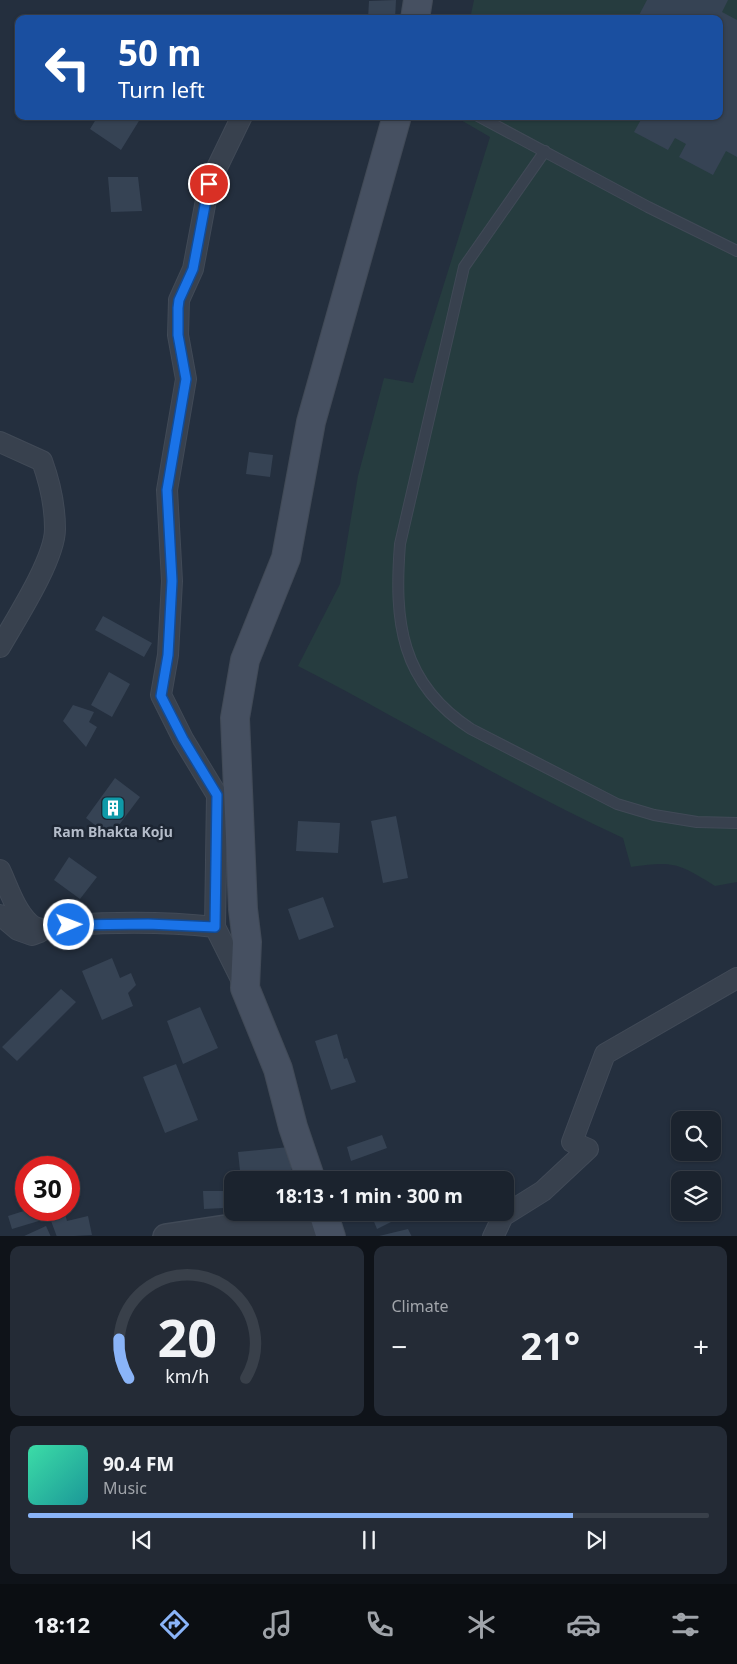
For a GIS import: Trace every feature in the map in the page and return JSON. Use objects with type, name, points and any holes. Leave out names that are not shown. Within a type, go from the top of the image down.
[{"type":"main road","points":[[416,15],[418,0]]},
{"type":"main road","points":[[308,1171],[293,1127],[278,1068],[245,988],[247,942],[242,909],[235,718],[245,660],[286,558],[311,422],[396,120]]},
{"type":"street","points":[[240,120],[209,184],[193,269],[179,300],[178,335],[186,379],[167,490],[172,581],[168,655],[161,696],[183,739],[217,795],[215,927],[245,988]]},
{"type":"street","points":[[0,442],[42,461],[52,489],[55,531],[42,572],[0,647]]},
{"type":"street","points":[[0,870],[19,909],[30,924],[47,930]]},
{"type":"street","points":[[0,914],[18,930],[32,935],[69,925],[148,924],[215,927]]},
{"type":"street","points":[[493,1236],[503,1216],[543,1191],[588,1149],[572,1142],[604,1054],[737,978]]},
{"type":"street","points":[[166,1236],[226,1228],[322,1228],[327,1224]]},
{"type":"lane","points":[[486,120],[648,207],[737,251]]},
{"type":"lane","points":[[545,151],[464,267],[400,544],[398,573],[400,628],[414,667],[427,689],[454,718],[471,729],[617,804],[654,815],[697,822],[737,823]]},
{"type":"green space","points":[[474,0],[737,0],[737,882],[715,886],[684,868],[667,864],[631,867],[623,838],[500,776],[298,666],[340,584],[358,476],[384,378],[413,383],[490,137],[461,120],[723,120],[723,15],[471,15]]},
{"type":"building","points":[[396,0],[395,15],[368,15],[369,1]]},
{"type":"building","points":[[647,0],[728,0],[722,12],[737,20],[737,157],[726,151],[713,175],[679,157],[686,144],[675,138],[668,150],[634,132],[641,120],[723,120],[723,15],[639,15]]},
{"type":"building","points":[[96,120],[140,120],[121,150],[90,129]]},
{"type":"building","points":[[108,177],[138,177],[142,211],[111,212]]},
{"type":"building","points":[[249,452],[273,455],[270,477],[246,474]]},
{"type":"building","points":[[103,616],[152,643],[144,657],[95,630]]},
{"type":"building","points":[[109,672],[130,684],[112,717],[91,705]]},
{"type":"building","points":[[73,705],[94,712],[89,722],[97,727],[86,747],[63,721]]},
{"type":"building","name":"Ram Bhakta Koju","points":[[115,778],[140,797],[110,837],[86,818]]},
{"type":"building","points":[[396,816],[408,878],[383,883],[371,821]]},
{"type":"building","points":[[298,821],[340,823],[338,853],[296,851]]},
{"type":"building","points":[[69,857],[97,877],[80,899],[54,880]]},
{"type":"building","points":[[323,897],[334,927],[299,940],[288,909]]},
{"type":"building","points":[[112,958],[120,978],[131,973],[136,985],[128,993],[133,1006],[102,1020],[82,971]]},
{"type":"building","points":[[61,989],[76,1002],[17,1061],[2,1047]]},
{"type":"building","points":[[200,1007],[218,1048],[183,1064],[167,1021]]},
{"type":"building","points":[[337,1034],[344,1059],[347,1058],[356,1082],[331,1090],[315,1041]]},
{"type":"building","points":[[176,1064],[198,1120],[165,1133],[143,1077]]},
{"type":"building","points":[[382,1135],[387,1148],[351,1161],[347,1147]]},
{"type":"building","points":[[289,1147],[292,1171],[240,1171],[238,1152]]},
{"type":"building","points":[[203,1191],[224,1191],[224,1208],[204,1209]]},
{"type":"building","points":[[15,1214],[15,1221],[39,1221],[12,1229],[8,1216]]},
{"type":"building","points":[[88,1216],[92,1235],[57,1236],[51,1221],[80,1221],[80,1218]]},
{"type":"building","points":[[374,1221],[393,1221],[377,1229]]},
{"type":"building","points":[[46,1226],[51,1236],[24,1236]]},
{"type":"building","points":[[408,1229],[412,1236],[379,1236]]},
{"type":"place","name":"Ram Bhakta Koju","points":[[113,808]]},
{"type":"route","points":[[69,925],[148,924],[215,927],[217,795],[183,739],[161,696],[168,655],[172,581],[167,490],[186,379],[178,335],[178,308],[179,300],[193,269],[209,184]]}]
